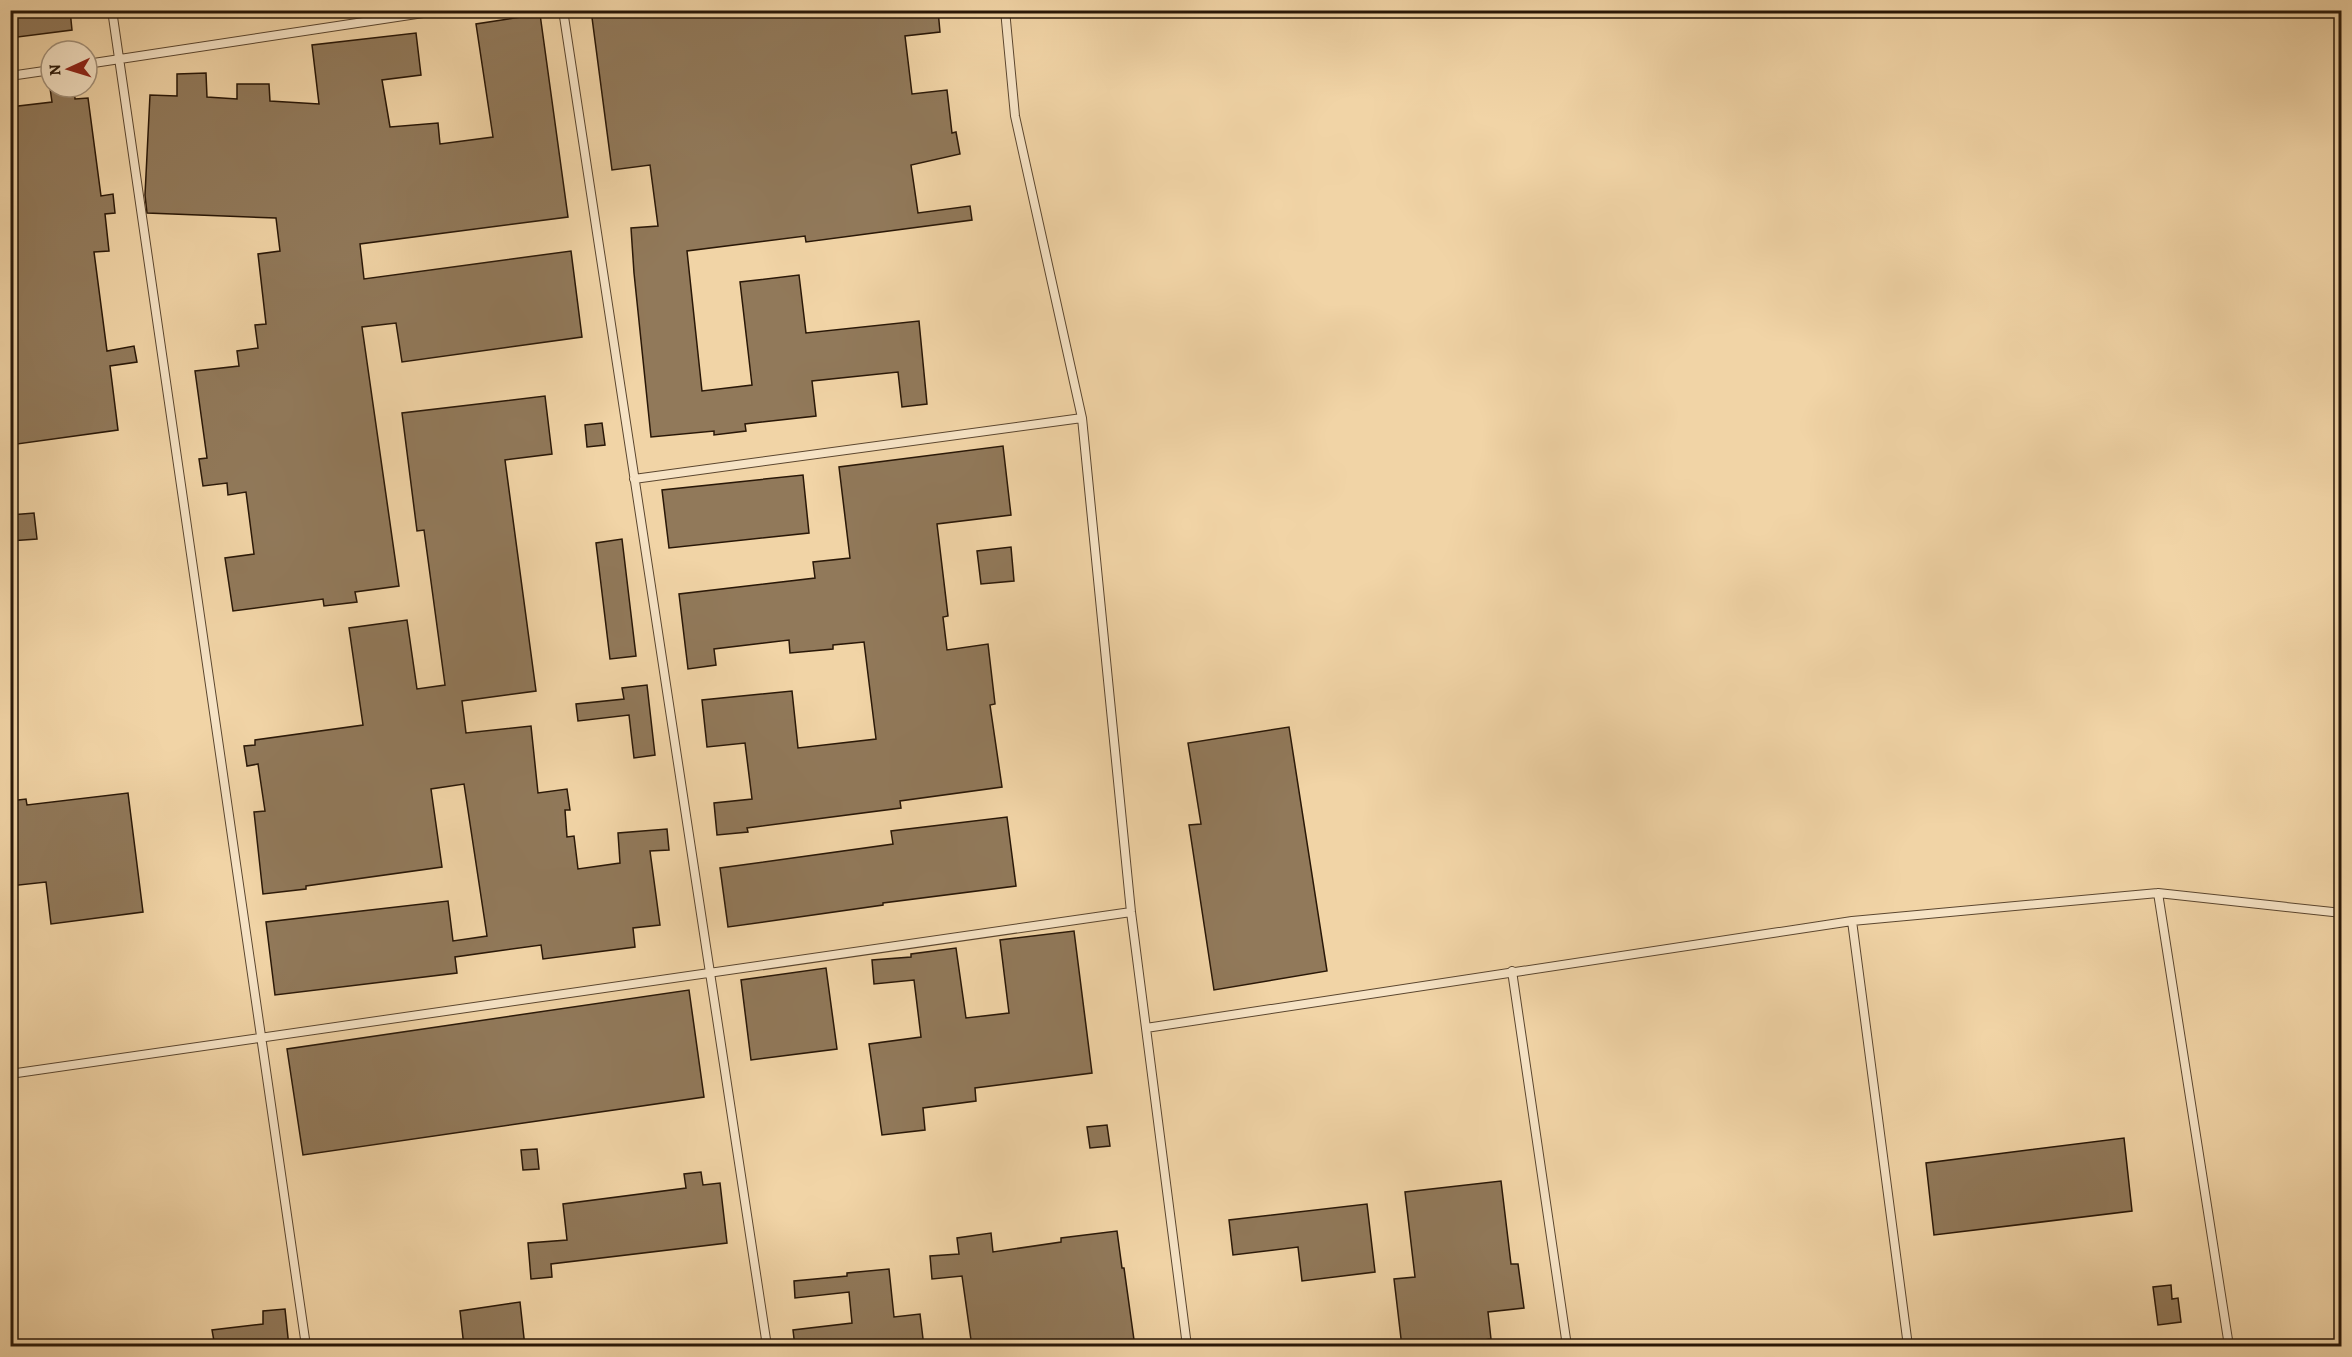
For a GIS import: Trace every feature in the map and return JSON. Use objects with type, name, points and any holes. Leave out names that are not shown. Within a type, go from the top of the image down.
[{"type":"lane","points":[[112,10],[306,1347]]},
{"type":"lane","points":[[99,62],[443,10]]},
{"type":"lane","points":[[563,10],[767,1347]]},
{"type":"lane","points":[[1005,10],[1015,116],[1082,418],[1131,912],[1187,1347]]},
{"type":"lane","points":[[10,76],[39,72]]},
{"type":"lane","points":[[634,479],[1082,418]]},
{"type":"lane","points":[[1146,1028],[1852,921],[2158,893],[2342,913]]},
{"type":"lane","points":[[2158,893],[2229,1347]]},
{"type":"lane","points":[[10,1074],[1131,912]]},
{"type":"lane","points":[[1852,921],[1908,1347]]},
{"type":"lane","points":[[1512,971],[1566,1347]]},
{"type":"building","points":[[10,10],[70,10],[72,30],[10,38]]},
{"type":"building","points":[[591,10],[938,10],[940,32],[905,36],[912,94],[947,90],[952,133],[956,132],[960,154],[911,165],[918,213],[970,206],[972,220],[806,242],[805,236],[687,251],[702,391],[752,385],[740,282],[799,275],[806,333],[919,321],[927,404],[902,407],[898,372],[812,381],[816,416],[745,424],[746,431],[714,435],[714,431],[651,437],[631,228],[658,226],[650,165],[612,170]]},
{"type":"building","points":[[540,14],[568,217],[360,244],[364,279],[571,251],[582,337],[402,362],[396,323],[362,327],[399,586],[355,592],[357,602],[324,606],[323,599],[233,611],[225,558],[254,554],[246,492],[228,495],[227,483],[203,486],[199,459],[207,458],[195,371],[239,366],[237,351],[258,348],[255,325],[266,324],[258,254],[280,251],[276,218],[147,213],[145,195],[150,95],[177,96],[177,74],[206,73],[207,97],[237,99],[237,84],[269,84],[270,101],[319,104],[312,45],[416,33],[421,75],[382,80],[390,127],[438,123],[440,144],[493,137],[476,24]]},
{"type":"building","points":[[52,99],[88,99],[101,196],[113,194],[115,213],[105,214],[109,251],[94,252],[107,351],[134,346],[137,362],[110,366],[118,430],[10,445],[10,107],[52,102]]},
{"type":"building","points":[[545,396],[552,454],[505,460],[536,691],[462,701],[466,733],[531,726],[538,793],[567,789],[570,810],[565,810],[567,837],[574,836],[578,869],[620,863],[618,833],[667,829],[669,850],[650,851],[660,925],[633,928],[635,947],[543,959],[541,945],[455,957],[457,973],[275,995],[266,922],[448,901],[453,941],[487,936],[464,784],[431,789],[442,867],[263,894],[254,812],[265,811],[258,764],[247,766],[244,746],[255,745],[255,740],[363,725],[349,628],[407,620],[417,689],[445,685],[424,530],[417,531],[402,413]]},
{"type":"building","points":[[602,423],[605,445],[587,447],[585,425]]},
{"type":"building","points":[[1003,446],[1011,515],[937,524],[948,616],[943,617],[947,650],[988,644],[995,704],[990,705],[1002,787],[900,801],[901,808],[747,828],[748,832],[717,835],[714,803],[752,799],[745,743],[707,747],[702,700],[792,691],[798,748],[876,739],[864,642],[833,645],[833,649],[790,653],[789,640],[714,649],[716,665],[688,669],[679,594],[815,578],[813,562],[850,558],[839,467]]},
{"type":"building","points":[[803,475],[809,533],[669,548],[662,490]]},
{"type":"building","points":[[34,513],[37,539],[10,541],[10,515]]},
{"type":"building","points":[[622,539],[636,656],[610,659],[596,543]]},
{"type":"building","points":[[1011,547],[1014,581],[981,584],[977,551]]},
{"type":"building","points":[[647,685],[655,755],[634,758],[629,715],[578,721],[576,704],[624,699],[622,688]]},
{"type":"building","points":[[1289,727],[1327,971],[1214,990],[1189,825],[1201,824],[1188,743]]},
{"type":"building","points":[[128,793],[143,912],[51,924],[46,882],[10,886],[10,801],[26,799],[27,805]]},
{"type":"building","points":[[1007,817],[1016,886],[883,903],[883,905],[728,927],[720,868],[893,844],[891,831]]},
{"type":"building","points":[[1074,931],[1092,1073],[975,1088],[976,1101],[923,1108],[925,1130],[882,1135],[869,1044],[921,1037],[914,980],[874,984],[872,960],[911,957],[911,954],[956,948],[966,1018],[1009,1013],[1000,940]]},
{"type":"building","points":[[826,968],[837,1049],[751,1060],[741,980]]},
{"type":"building","points":[[689,990],[704,1097],[303,1155],[287,1049]]},
{"type":"building","points":[[1107,1125],[1110,1146],[1090,1148],[1087,1127]]},
{"type":"building","points":[[2124,1138],[2132,1211],[1934,1235],[1926,1163]]},
{"type":"building","points":[[537,1149],[539,1169],[523,1170],[521,1150]]},
{"type":"building","points":[[701,1172],[703,1185],[720,1183],[727,1243],[551,1264],[552,1277],[531,1279],[528,1243],[567,1240],[563,1204],[686,1188],[684,1174]]},
{"type":"building","points":[[1501,1181],[1511,1264],[1518,1264],[1524,1308],[1488,1312],[1491,1339],[1433,1347],[1402,1347],[1394,1279],[1415,1277],[1405,1192]]},
{"type":"building","points":[[1367,1204],[1375,1272],[1302,1281],[1298,1247],[1233,1255],[1229,1220]]},
{"type":"building","points":[[1117,1231],[1135,1347],[972,1347],[962,1276],[932,1279],[930,1256],[959,1254],[957,1238],[991,1233],[993,1252],[1061,1242],[1061,1238]]},
{"type":"building","points":[[889,1269],[894,1317],[920,1314],[924,1347],[795,1347],[793,1330],[852,1323],[849,1292],[795,1298],[794,1281]]},
{"type":"building","points":[[2171,1285],[2172,1299],[2178,1298],[2181,1322],[2158,1325],[2153,1287]]},
{"type":"building","points":[[520,1302],[525,1347],[464,1347],[460,1311]]},
{"type":"building","points":[[285,1309],[289,1347],[215,1347],[212,1330],[263,1324],[263,1311]]}]
